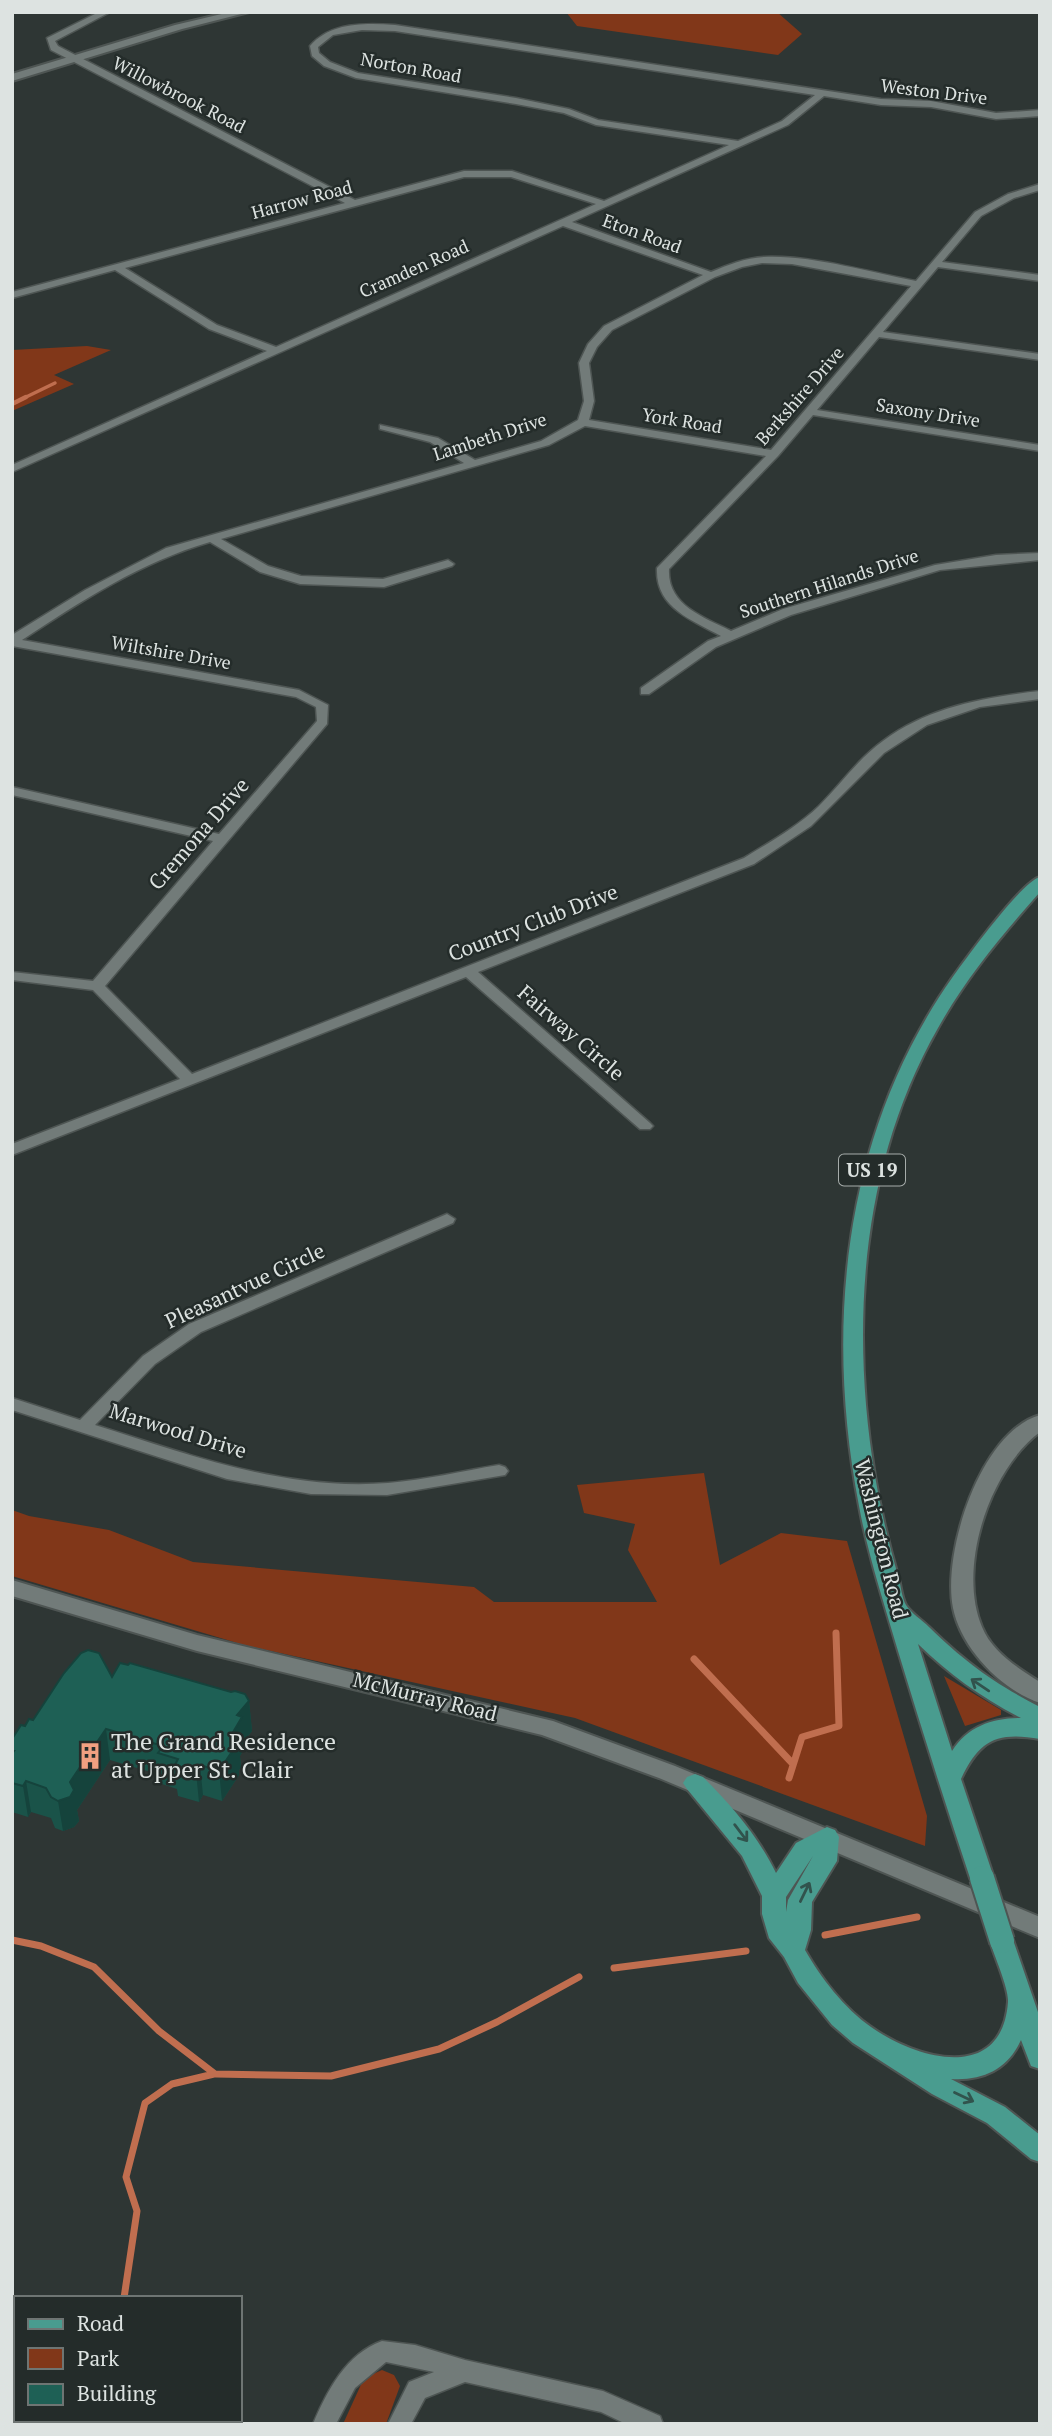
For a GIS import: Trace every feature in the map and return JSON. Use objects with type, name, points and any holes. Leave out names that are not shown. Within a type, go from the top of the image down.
[{"type":"main road","points":[[12,78],[179,27],[244,12]]},
{"type":"main road","name":"Washington Road","points":[[1040,882],[984,946],[928,1030],[890,1112],[865,1200],[858,1238],[852,1325],[855,1417],[869,1504],[896,1608],[1040,2058]]},
{"type":"main road","points":[[1040,1422],[1009,1447],[994,1471],[969,1538],[961,1583],[964,1611],[977,1640],[1000,1666],[1040,1694]]},
{"type":"main road","name":"McMurray Road","points":[[12,1588],[197,1643],[535,1724],[695,1783],[1040,1928]]},
{"type":"main road","points":[[896,1608],[957,1668],[989,1691],[1040,1718]]},
{"type":"main road","points":[[950,1779],[963,1751],[988,1731],[1009,1726],[1040,1730]]},
{"type":"main road","points":[[695,1783],[741,1832],[761,1863],[775,1896],[774,1914],[778,1931],[793,1950],[807,1976],[841,2017],[862,2035],[941,2086],[996,2115],[1040,2151]]},
{"type":"main road","points":[[775,1896],[804,1850],[827,1837]]},
{"type":"main road","points":[[793,1950],[799,1930],[800,1900],[825,1861],[827,1837]]},
{"type":"main road","points":[[906,2061],[952,2070],[979,2067],[991,2061],[1010,2043],[1021,2002]]},
{"type":"street","name":"Willowbrook Road","points":[[106,12],[50,40],[54,48],[353,203]]},
{"type":"street","name":"Norton Road","points":[[737,143],[596,121],[566,111],[516,101],[356,75],[327,64],[315,54],[314,46],[320,39],[340,31],[373,26],[824,92]]},
{"type":"street","name":"Weston Drive","points":[[824,92],[881,102],[931,104],[996,116],[1040,113]]},
{"type":"street","name":"Cramden Road","points":[[12,469],[785,122],[824,92]]},
{"type":"street","name":"Harrow Road","points":[[12,295],[464,174],[489,172],[530,178],[602,203]]},
{"type":"street","name":"Berkshire Drive","points":[[729,635],[687,611],[670,597],[663,585],[663,568],[774,454],[978,214],[1011,196],[1040,187]]},
{"type":"street","name":"Eton Road","points":[[562,222],[711,275]]},
{"type":"street","points":[[583,422],[590,401],[584,363],[592,346],[607,328],[711,275],[740,264],[762,260],[792,261],[916,284]]},
{"type":"street","points":[[935,264],[1040,278]]},
{"type":"street","points":[[117,267],[213,327],[274,350]]},
{"type":"street","points":[[877,334],[1040,357]]},
{"type":"street","name":"Saxony Drive","points":[[811,412],[1040,447]]},
{"type":"street","name":"York Road","points":[[583,422],[774,454]]},
{"type":"street","name":"Lambeth Drive","points":[[12,642],[79,596],[170,550],[545,443],[583,422]]},
{"type":"street","points":[[384,427],[434,440],[474,464]]},
{"type":"street","points":[[211,538],[264,569],[300,580],[384,583],[448,564]]},
{"type":"street","name":"Southern Hilands Drive","points":[[645,691],[699,652],[729,635],[787,612],[925,571],[968,562],[1040,556]]},
{"type":"street","name":"Wiltshire Drive","points":[[12,642],[299,694],[322,705]]},
{"type":"street","name":"Country Club Drive","points":[[12,1150],[749,860],[821,811],[875,753],[918,724],[984,702],[1040,695]]},
{"type":"street","name":"Cremona Drive","points":[[97,986],[323,721],[322,705]]},
{"type":"street","points":[[12,791],[222,839]]},
{"type":"street","name":"Fairway Circle","points":[[469,972],[645,1126]]},
{"type":"street","points":[[12,976],[97,986],[191,1081]]},
{"type":"street","name":"Pleasantvue Circle","points":[[84,1426],[126,1379],[166,1345],[195,1328],[447,1219]]},
{"type":"street","name":"Marwood Drive","points":[[12,1404],[227,1473],[310,1488],[387,1489],[499,1471]]},
{"type":"street","points":[[324,2424],[347,2380],[382,2351],[415,2356],[465,2371],[603,2402],[652,2424]]},
{"type":"street","points":[[399,2424],[416,2390],[465,2371]]},
{"type":"green space","points":[[566,12],[777,12],[802,34],[778,55],[577,26]]},
{"type":"green space","points":[[87,346],[111,350],[54,375],[74,384],[12,411],[12,350]]},
{"type":"green space","points":[[704,1473],[720,1565],[781,1533],[847,1541],[927,1816],[925,1846],[575,1718],[244,1645],[12,1576],[12,1510],[29,1516],[109,1530],[193,1562],[474,1587],[494,1602],[657,1602],[628,1550],[635,1524],[584,1513],[577,1485]]},
{"type":"green space","points":[[944,1676],[1001,1710],[1001,1715],[965,1726]]},
{"type":"green space","points":[[382,2370],[394,2375],[400,2386],[386,2424],[343,2424],[364,2378]]},
{"type":"building","points":[[88,1650],[99,1653],[112,1677],[120,1663],[130,1663],[245,1694],[249,1701],[237,1715],[242,1717],[232,1734],[238,1736],[234,1743],[237,1744],[219,1771],[200,1765],[196,1772],[175,1765],[178,1759],[158,1753],[163,1746],[106,1729],[70,1782],[74,1790],[70,1797],[58,1801],[51,1797],[46,1788],[26,1781],[23,1786],[12,1783],[12,1739],[21,1725],[25,1726],[29,1719],[33,1720],[64,1673],[81,1653]]},
{"type":"waterway","points":[[22,399],[55,383]]},
{"type":"waterway","points":[[22,399],[26,397]]},
{"type":"waterway","points":[[12,404],[22,399]]},
{"type":"waterway","points":[[789,1778],[802,1737],[839,1726],[836,1633]]},
{"type":"waterway","points":[[694,1659],[793,1764]]},
{"type":"waterway","points":[[825,1935],[917,1917]]},
{"type":"waterway","points":[[12,1940],[41,1946],[94,1967],[159,2031],[215,2074],[331,2076],[439,2049],[497,2022],[579,1977]]},
{"type":"waterway","points":[[614,1968],[746,1951]]},
{"type":"waterway","points":[[124,2296],[137,2211],[126,2177],[145,2103],[172,2084],[214,2074]]},
{"type":"place","name":"The Grand Residence at Upper St. Clair","points":[[90,1756]]}]
